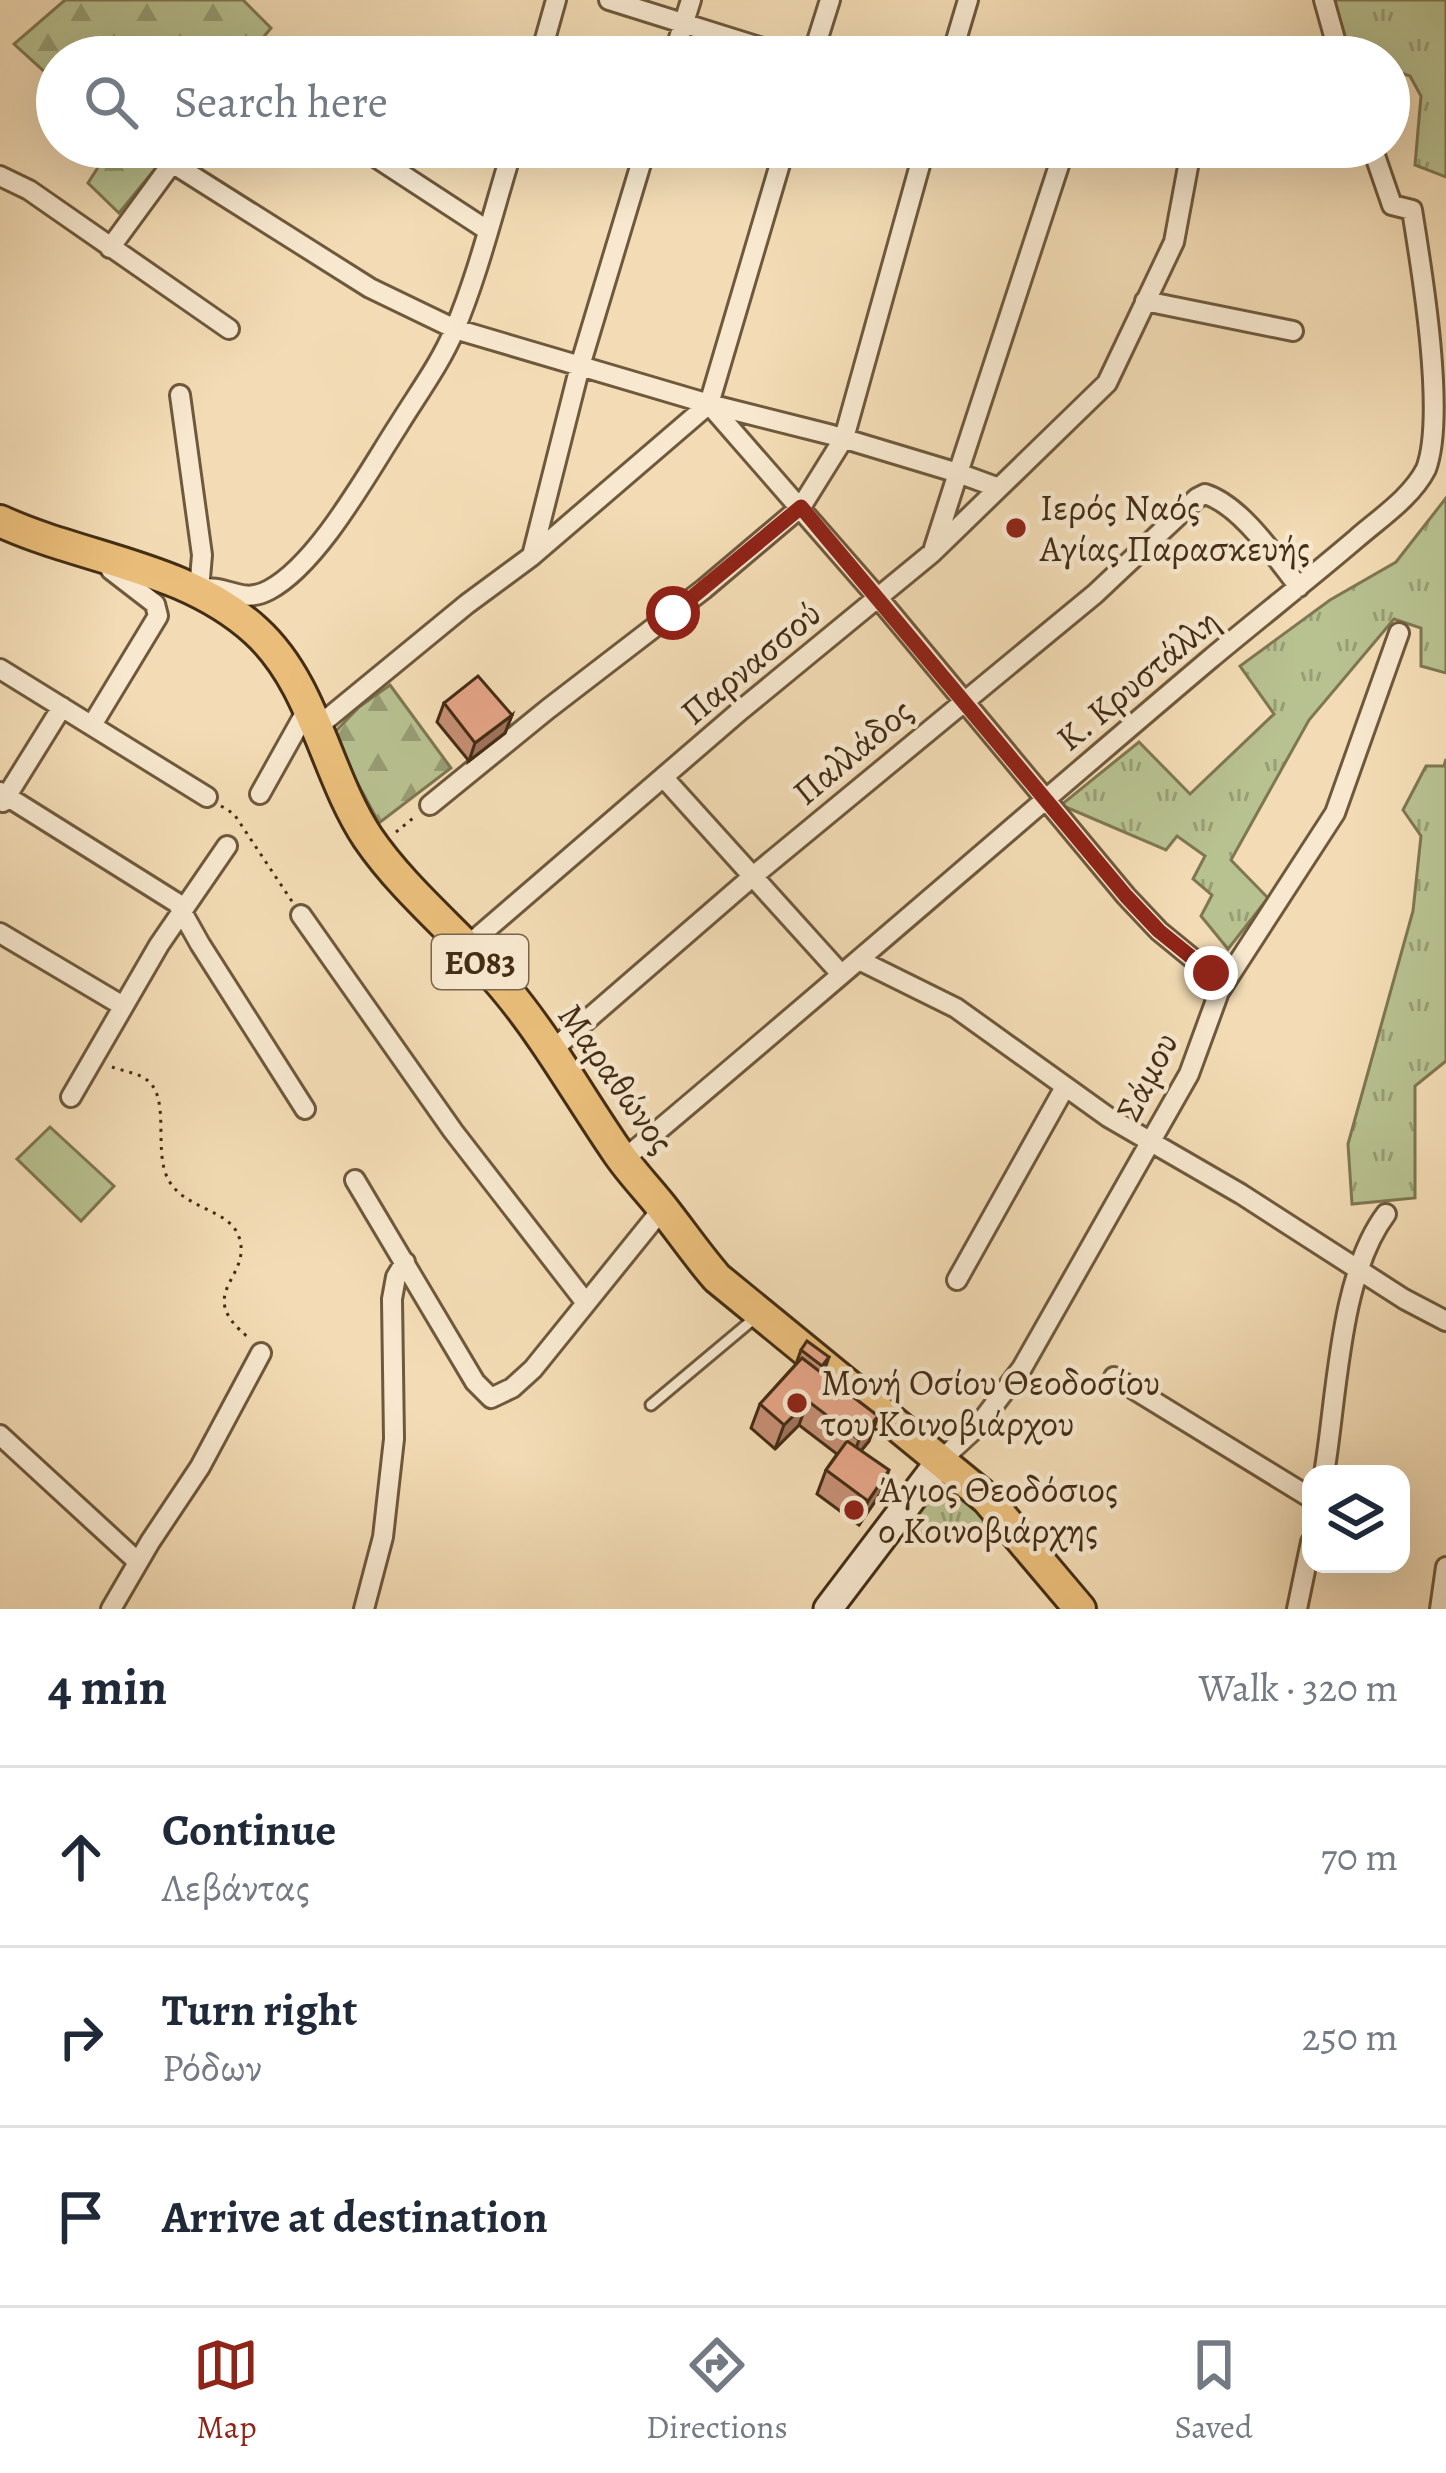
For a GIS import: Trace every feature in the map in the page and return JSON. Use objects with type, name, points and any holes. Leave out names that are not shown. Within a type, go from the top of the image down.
[{"type":"main road","name":"Μαραθώνος","points":[[0,521],[199,590],[258,633],[278,656],[312,718],[341,788],[376,848],[510,994],[623,1160],[717,1278],[987,1499],[1080,1609]]},
{"type":"street","points":[[546,36],[556,0]]},
{"type":"street","points":[[609,0],[725,36]]},
{"type":"street","points":[[680,36],[691,0]]},
{"type":"street","points":[[819,36],[830,0]]},
{"type":"street","points":[[957,36],[968,0]]},
{"type":"street","points":[[1325,7],[1334,36]]},
{"type":"street","points":[[110,248],[168,168]]},
{"type":"street","points":[[197,168],[370,289],[454,329],[844,438],[1000,488]]},
{"type":"street","points":[[392,168],[487,230]]},
{"type":"street","points":[[180,395],[202,555],[199,590],[213,587],[240,597],[256,596],[304,562],[327,533],[439,360],[454,329],[506,168]]},
{"type":"street","points":[[532,556],[580,366],[640,168]]},
{"type":"street","points":[[260,794],[312,718],[532,556],[709,404],[779,168]]},
{"type":"street","points":[[430,805],[801,507],[844,438],[920,168]]},
{"type":"street","points":[[932,553],[1058,168]]},
{"type":"street","name":"Παρνασσού","points":[[466,947],[932,553],[1107,383],[1174,242],[1188,168]]},
{"type":"street","name":"Κ. Κρυστάλλη","points":[[623,1160],[1412,489],[1429,464],[1434,444],[1436,372],[1412,210],[1392,205],[1379,168]]},
{"type":"street","points":[[0,176],[29,190],[229,329]]},
{"type":"street","points":[[1145,301],[1293,331]]},
{"type":"street","points":[[709,404],[879,599],[1108,876],[1159,931],[1214,976],[1219,992]]},
{"type":"street","name":"Παλλάδος","points":[[550,1052],[1095,594],[1205,494],[1219,499],[1242,520],[1299,587]]},
{"type":"street","points":[[92,725],[158,616],[155,604],[112,570],[112,561]]},
{"type":"street","name":"Σάμου","points":[[940,1460],[978,1426],[1022,1368],[1190,1074],[1219,992],[1335,813],[1399,633]]},
{"type":"street","points":[[0,669],[207,797]]},
{"type":"street","points":[[62,707],[2,798],[183,911],[305,1109]]},
{"type":"street","points":[[664,778],[841,974]]},
{"type":"street","points":[[71,1097],[123,1006],[227,847]]},
{"type":"street","points":[[301,915],[453,1131],[586,1303]]},
{"type":"street","points":[[0,933],[123,1006]]},
{"type":"street","points":[[859,960],[956,1008],[1150,1143],[1446,1321]]},
{"type":"street","points":[[957,1280],[1065,1087]]},
{"type":"street","points":[[355,1180],[475,1382],[491,1398],[512,1388],[533,1369],[663,1208]]},
{"type":"street","points":[[1325,1465],[1346,1323],[1373,1233],[1386,1214]]},
{"type":"street","points":[[364,1609],[383,1537],[394,1439],[392,1299],[395,1277],[405,1262]]},
{"type":"street","points":[[111,1609],[200,1467],[260,1353]]},
{"type":"street","points":[[1114,1377],[1302,1492]]},
{"type":"street","points":[[0,1435],[138,1562]]},
{"type":"street","points":[[828,1609],[940,1460]]},
{"type":"street","points":[[1440,1609],[1446,1567]]},
{"type":"street","points":[[1298,1609],[1305,1573]]},
{"type":"lane","points":[[651,1405],[760,1313]]},
{"type":"path","points":[[207,797],[234,814],[301,915]]},
{"type":"path","points":[[376,848],[430,805]]},
{"type":"path","points":[[93,1059],[152,1084],[160,1102],[162,1161],[171,1185],[185,1199],[235,1228],[241,1251],[224,1306],[260,1353]]},
{"type":"green space","points":[[65,0],[243,0],[271,28],[264,36],[36,36],[36,64],[14,44]]},
{"type":"green space","points":[[1333,0],[1446,0],[1446,177],[1415,165],[1421,96],[1410,76],[1410,36],[1344,36]]},
{"type":"green space","points":[[98,168],[156,168],[119,213],[88,183]]},
{"type":"green space","points":[[1446,498],[1446,673],[1421,666],[1421,628],[1394,619],[1309,720],[1231,860],[1268,898],[1228,949],[1201,916],[1212,895],[1193,879],[1205,856],[1177,836],[1166,850],[1061,805],[1139,742],[1190,794],[1274,714],[1240,666],[1330,600],[1396,562]]},
{"type":"green space","points":[[390,685],[451,768],[379,823],[335,732]]},
{"type":"green space","points":[[1446,759],[1446,1061],[1415,1086],[1415,1198],[1352,1204],[1348,1144],[1413,911],[1421,836],[1403,810],[1426,766],[1444,766]]},
{"type":"green space","points":[[50,1127],[114,1186],[81,1221],[17,1159]]},
{"type":"green space","points":[[931,1487],[955,1488],[996,1532],[945,1542],[899,1527]]},
{"type":"building","points":[[478,676],[512,715],[475,743],[444,703]]},
{"type":"building","points":[[807,1341],[829,1357],[822,1366],[801,1350]]},
{"type":"building","points":[[802,1358],[878,1416],[859,1440],[808,1401],[784,1425],[760,1404]]},
{"type":"building","points":[[847,1441],[889,1470],[868,1501],[826,1470]]},
{"type":"place","name":"Ιερός Ναός Αγίας Παρασκευής","points":[[1016,528]]},
{"type":"place","name":"Μονή Οσίου Θεοδοσίου του Κοινοβιάρχου","points":[[797,1403]]},
{"type":"place","name":"Άγιος Θεοδόσιος ο Κοινοβιάρχης","points":[[854,1510]]},
{"type":"route","points":[[673,613],[801,507],[1126,896],[1159,931],[1211,973]]}]
